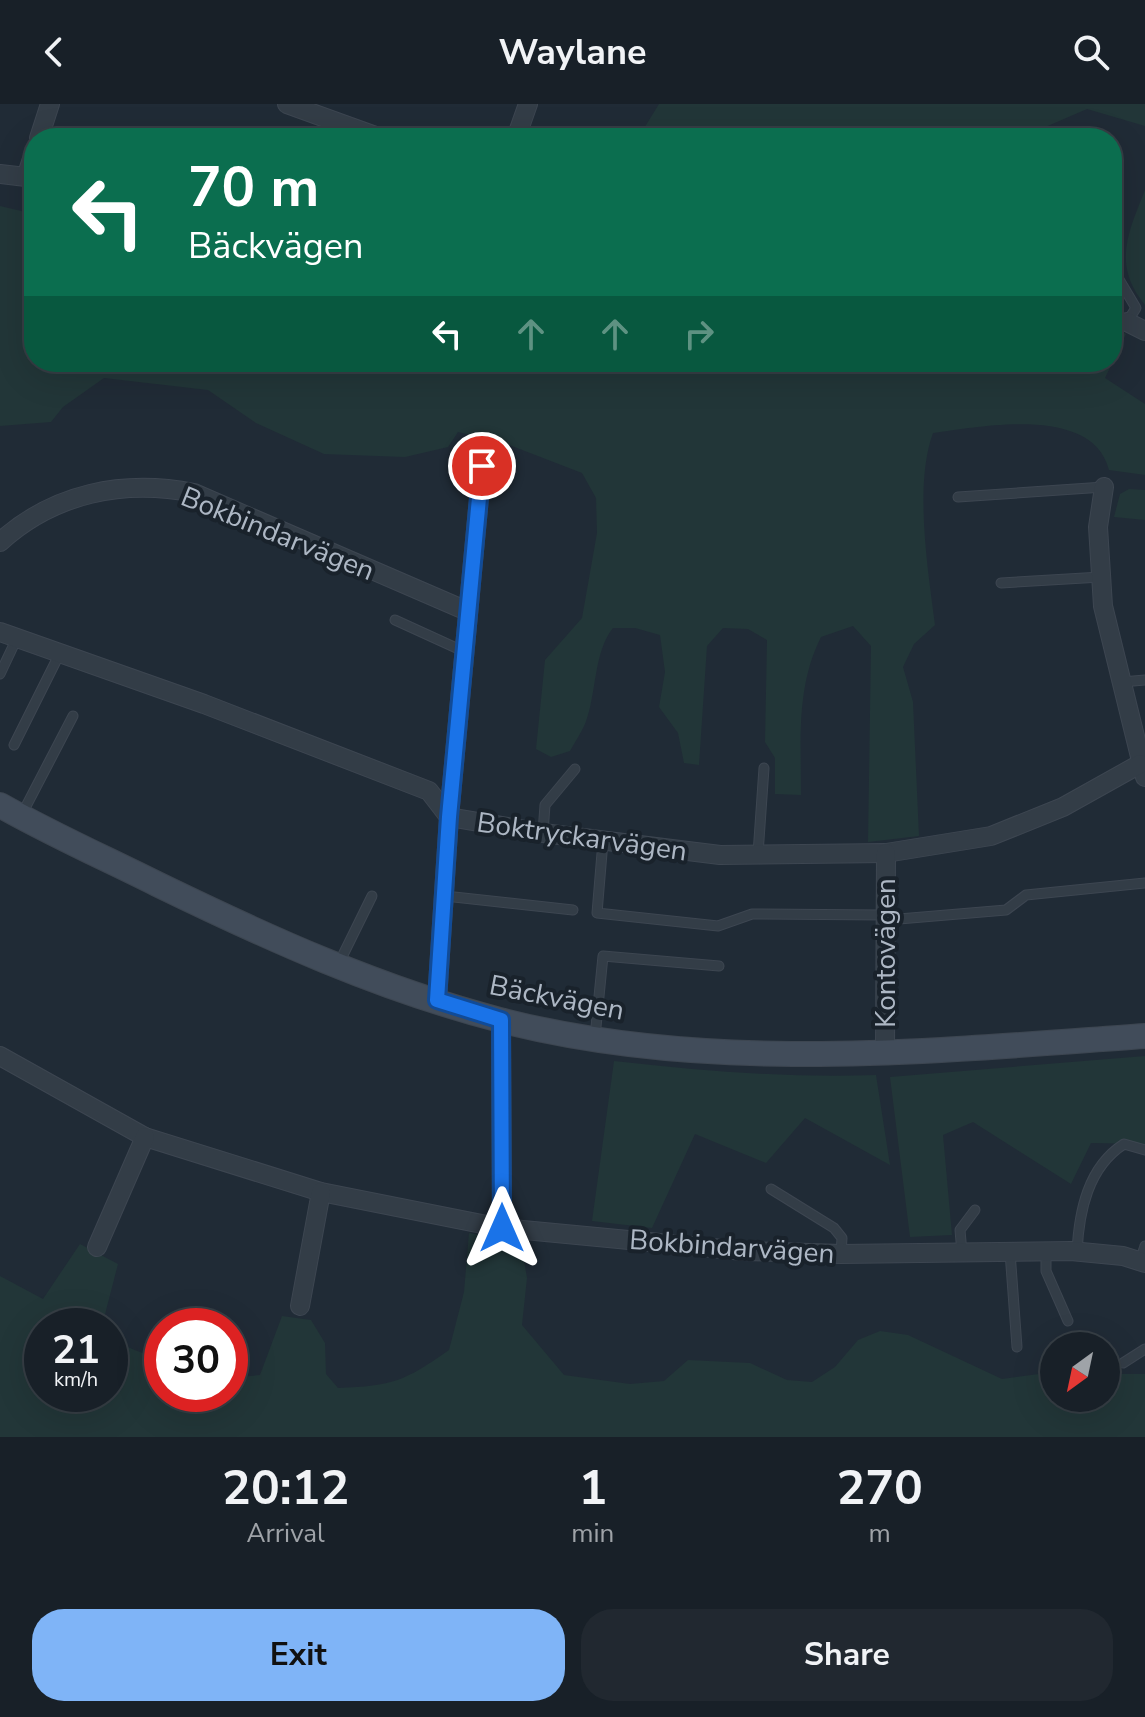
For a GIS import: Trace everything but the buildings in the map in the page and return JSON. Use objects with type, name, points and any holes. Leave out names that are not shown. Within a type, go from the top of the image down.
[{"type":"street","points":[[42,128],[50,104]]},
{"type":"street","points":[[287,104],[311,108],[344,128]]},
{"type":"street","points":[[0,174],[24,177]]},
{"type":"street","points":[[1127,322],[1145,331]]},
{"type":"street","points":[[437,1000],[449,817],[482,466]]},
{"type":"street","name":"Bokbindarvägen","points":[[0,542],[21,523],[66,499],[110,488],[166,487],[194,493],[467,611]]},
{"type":"street","points":[[1104,487],[1098,527],[1103,606],[1122,682],[1139,726],[1143,770]]},
{"type":"street","name":"Boktryckarvägen","points":[[9,635],[204,704],[429,791],[449,817],[543,833],[720,855],[886,853],[991,836],[1143,770]]},
{"type":"street","name":"Bäckvägen","points":[[10,811],[253,931],[337,966],[501,1020],[595,1037],[755,1052],[885,1053],[1145,1036]]},
{"type":"street","name":"Kontovägen","points":[[885,1053],[886,853]]},
{"type":"street","points":[[501,1020],[502,1228]]},
{"type":"street","name":"Bokbindarvägen","points":[[0,1056],[145,1137],[321,1192],[502,1228],[744,1251],[841,1254],[1046,1251],[1143,1257]]},
{"type":"street","points":[[97,1247],[145,1137]]},
{"type":"street","points":[[300,1306],[321,1192]]},
{"type":"lane","points":[[1122,284],[1136,308],[1127,322]]},
{"type":"lane","points":[[958,497],[1104,487]]},
{"type":"lane","points":[[1001,583],[1101,577]]},
{"type":"lane","points":[[395,620],[465,652]]},
{"type":"lane","points":[[0,674],[9,635]]},
{"type":"lane","points":[[14,745],[60,653]]},
{"type":"lane","points":[[1122,682],[1145,680]]},
{"type":"lane","points":[[10,811],[73,716]]},
{"type":"lane","points":[[758,854],[764,768]]},
{"type":"lane","points":[[543,833],[545,805],[575,769]]},
{"type":"lane","points":[[603,841],[597,913],[718,926],[752,914],[884,915],[899,919],[1006,910],[1026,895],[1145,883]]},
{"type":"lane","points":[[337,966],[372,896]]},
{"type":"lane","points":[[445,896],[573,910]]},
{"type":"lane","points":[[595,1037],[603,956],[719,966]]},
{"type":"lane","points":[[1077,1252],[1079,1212],[1106,1156],[1124,1144],[1145,1150]]},
{"type":"lane","points":[[771,1189],[834,1228],[842,1238],[841,1254]]},
{"type":"lane","points":[[962,1253],[960,1230],[975,1210]]},
{"type":"lane","points":[[1046,1251],[1046,1271],[1068,1321]]},
{"type":"lane","points":[[1010,1252],[1017,1347]]},
{"type":"lane","points":[[1123,1363],[1145,1349]]},
{"type":"green space","points":[[659,104],[1145,104],[1145,126],[1087,109],[1043,128],[644,128]]},
{"type":"green space","points":[[1145,190],[1145,305],[1129,276],[1126,249]]},
{"type":"green space","points":[[0,206],[24,212],[24,372],[1108,372],[1105,378],[1145,404],[1145,475],[1109,470],[1099,449],[1082,436],[1059,428],[1006,424],[933,433],[927,454],[923,502],[935,625],[914,644],[903,667],[913,702],[919,836],[868,842],[871,646],[853,626],[821,637],[807,675],[801,734],[801,795],[775,794],[775,758],[765,742],[767,640],[748,629],[723,628],[707,646],[699,765],[684,763],[678,733],[659,707],[665,672],[660,635],[635,628],[613,628],[607,638],[589,712],[570,751],[551,757],[536,749],[545,660],[582,618],[597,533],[596,498],[582,473],[504,443],[458,432],[448,447],[405,457],[324,454],[256,423],[208,390],[104,378],[63,407],[51,422],[0,426]]},
{"type":"green space","points":[[1129,489],[1145,490],[1145,520],[1114,517],[1120,494]]},
{"type":"green space","points":[[1145,1056],[1145,1144],[1091,1143],[1071,1184],[973,1122],[943,1135],[952,1235],[910,1237],[890,1077]]},
{"type":"green space","points":[[614,1061],[745,1073],[876,1075],[890,1165],[805,1118],[766,1163],[695,1134],[652,1228],[592,1221]]},
{"type":"green space","points":[[469,1233],[521,1242],[527,1278],[522,1325],[564,1375],[630,1384],[664,1381],[688,1360],[750,1363],[787,1380],[812,1382],[835,1367],[858,1340],[880,1331],[908,1335],[1002,1379],[1040,1374],[1040,1412],[1120,1412],[1120,1374],[1145,1374],[1145,1437],[0,1437],[0,1276],[43,1299],[80,1244],[118,1264],[107,1308],[24,1308],[24,1412],[128,1412],[128,1347],[144,1354],[144,1412],[248,1412],[248,1376],[260,1375],[282,1316],[311,1320],[325,1343],[326,1374],[338,1388],[398,1380],[449,1350],[464,1292]]},
{"type":"route","points":[[482,466],[449,817],[437,1000],[501,1020],[502,1228]]}]
